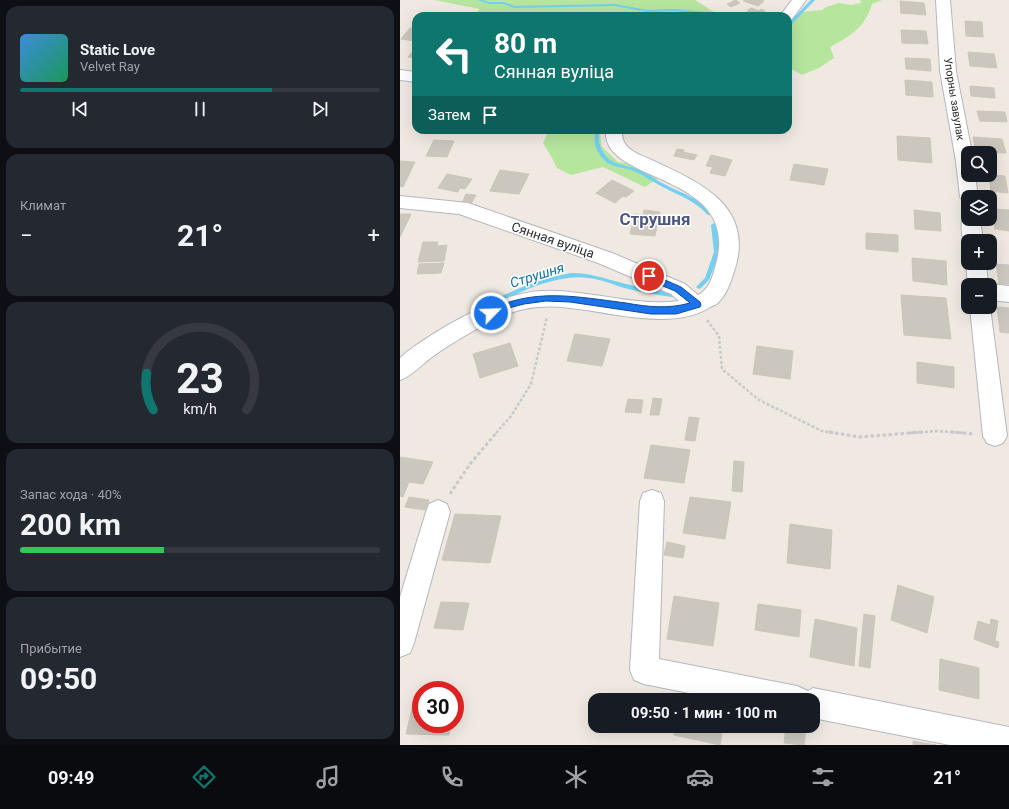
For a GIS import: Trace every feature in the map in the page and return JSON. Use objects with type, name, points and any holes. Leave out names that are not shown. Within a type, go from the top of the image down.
[{"type":"street","points":[[790,12],[798,0]]},
{"type":"street","name":"Упорны завулак","points":[[943,0],[948,71],[965,161],[967,190]]},
{"type":"street","points":[[400,75],[412,76]]},
{"type":"street","points":[[400,371],[432,345],[503,307],[524,301],[552,298],[570,299],[651,310],[676,310],[697,305],[708,299],[717,288],[723,275],[729,251],[728,229],[723,215],[715,204],[702,194],[626,155],[616,146],[613,134]]},
{"type":"street","name":"Сянная вуліца","points":[[400,202],[460,208],[591,253],[678,289],[697,305]]},
{"type":"street","points":[[997,293],[1009,294]]},
{"type":"street","points":[[981,314],[995,436]]},
{"type":"street","points":[[652,501],[644,670],[761,693]]},
{"type":"street","points":[[400,643],[438,512]]},
{"type":"street","points":[[820,704],[1009,742]]},
{"type":"path","points":[[438,512],[470,464],[511,416],[532,384],[552,298]]},
{"type":"path","points":[[697,305],[719,336],[722,369],[759,400],[822,431],[859,437],[936,431],[995,436]]},
{"type":"green space","points":[[434,0],[695,0],[714,12],[477,12],[480,9]]},
{"type":"green space","points":[[860,0],[882,0],[872,4],[865,20],[856,30],[830,47],[834,58],[819,68],[802,75],[792,69],[792,19],[803,12],[822,10],[826,7],[839,3],[851,5],[861,3]]},
{"type":"green space","points":[[547,134],[600,134],[602,147],[618,162],[633,164],[658,178],[645,187],[603,167],[571,175],[557,168],[543,143]]},
{"type":"building","points":[[736,0],[740,3],[731,7],[727,4]]},
{"type":"building","points":[[743,1],[764,1],[758,6]]},
{"type":"building","points":[[900,1],[924,3],[926,15],[901,13]]},
{"type":"building","points":[[751,8],[759,11],[761,9],[765,11],[749,12],[747,11]]},
{"type":"building","points":[[965,21],[982,22],[983,37],[966,36]]},
{"type":"building","points":[[410,28],[412,28],[412,41],[401,39]]},
{"type":"building","points":[[901,30],[926,31],[928,44],[902,43]]},
{"type":"building","points":[[412,52],[412,58],[408,57]]},
{"type":"building","points":[[968,52],[994,54],[997,68],[970,66]]},
{"type":"building","points":[[905,58],[930,59],[931,71],[906,69]]},
{"type":"building","points":[[905,80],[932,82],[933,97],[906,95]]},
{"type":"building","points":[[970,86],[994,88],[995,98],[971,96]]},
{"type":"building","points":[[977,111],[1005,112],[1007,122],[980,121]]},
{"type":"building","points":[[897,136],[930,138],[932,163],[898,160]]},
{"type":"building","points":[[973,137],[1002,139],[1006,153],[997,153],[997,146],[975,146]]},
{"type":"building","points":[[434,140],[454,141],[447,157],[426,156]]},
{"type":"building","points":[[677,149],[697,155],[694,160],[674,156]]},
{"type":"building","points":[[711,155],[732,160],[725,176],[710,173],[713,167],[706,166]]},
{"type":"building","points":[[400,161],[415,162],[403,187],[400,186]]},
{"type":"building","points":[[794,164],[828,169],[824,185],[790,180]]},
{"type":"building","points":[[500,170],[529,174],[519,194],[490,191]]},
{"type":"building","points":[[447,174],[472,179],[465,189],[460,188],[458,192],[438,188]]},
{"type":"building","points":[[997,176],[1005,176],[1008,193],[991,190],[990,182],[997,182]]},
{"type":"building","points":[[612,180],[634,191],[626,197],[623,196],[615,203],[596,193]]},
{"type":"building","points":[[466,194],[476,195],[471,204],[462,203]]},
{"type":"building","points":[[997,209],[1009,210],[1009,231],[995,229],[995,226],[997,226]]},
{"type":"building","points":[[644,210],[660,212],[655,236],[630,234],[635,214],[643,215]]},
{"type":"building","points":[[914,210],[940,213],[941,231],[915,229]]},
{"type":"building","points":[[400,214],[411,214],[400,237]]},
{"type":"building","points":[[866,233],[898,235],[898,252],[866,249]]},
{"type":"building","points":[[423,242],[438,242],[437,246],[447,245],[444,261],[418,262]]},
{"type":"building","points":[[912,258],[946,261],[947,285],[913,281]]},
{"type":"building","points":[[444,263],[441,273],[417,274],[419,264]]},
{"type":"building","points":[[997,264],[1009,265],[1009,284],[999,284]]},
{"type":"building","points":[[901,295],[946,298],[951,339],[904,335]]},
{"type":"building","points":[[997,307],[1009,308],[1009,333],[1000,332]]},
{"type":"building","points":[[575,334],[610,339],[602,366],[567,361]]},
{"type":"building","points":[[510,343],[518,366],[480,378],[473,354]]},
{"type":"building","points":[[757,346],[793,351],[790,379],[753,374]]},
{"type":"building","points":[[917,362],[954,367],[954,388],[917,383]]},
{"type":"building","points":[[653,398],[662,399],[659,415],[650,415]]},
{"type":"building","points":[[628,399],[643,400],[641,413],[625,412]]},
{"type":"building","points":[[689,417],[699,418],[695,441],[685,440]]},
{"type":"building","points":[[651,445],[690,450],[684,483],[644,478]]},
{"type":"building","points":[[400,457],[433,462],[423,484],[409,482],[403,497],[400,496]]},
{"type":"building","points":[[734,461],[744,462],[742,492],[732,491]]},
{"type":"building","points":[[409,497],[429,500],[425,510],[405,507]]},
{"type":"building","points":[[690,497],[731,502],[725,539],[683,533]]},
{"type":"building","points":[[455,514],[501,516],[490,563],[442,560]]},
{"type":"building","points":[[790,524],[832,530],[830,569],[787,563]]},
{"type":"building","points":[[667,542],[685,546],[683,558],[664,555]]},
{"type":"building","points":[[898,585],[934,597],[927,633],[891,620]]},
{"type":"building","points":[[674,596],[719,603],[713,646],[667,639]]},
{"type":"building","points":[[441,602],[469,603],[463,630],[434,628]]},
{"type":"building","points":[[758,604],[801,610],[799,637],[755,630]]},
{"type":"building","points":[[864,614],[875,616],[870,668],[859,666]]},
{"type":"building","points":[[815,619],[857,628],[854,666],[810,657]]},
{"type":"building","points":[[991,619],[998,621],[995,641],[999,642],[998,648],[974,639],[978,621],[990,625]]},
{"type":"building","points":[[940,659],[979,668],[979,699],[939,690]]},
{"type":"building","points":[[412,709],[412,733],[449,733],[449,735],[406,734]]},
{"type":"building","points":[[674,733],[722,733],[720,745],[674,735]]},
{"type":"building","points":[[785,733],[805,733],[804,745],[784,743]]},
{"type":"building","points":[[913,741],[936,745],[913,745]]},
{"type":"waterway","points":[[479,0],[489,3],[504,3],[514,7],[615,5],[647,11],[675,10],[695,12]]},
{"type":"waterway","name":"Струшня","points":[[792,21],[813,0]]},
{"type":"waterway","name":"Струшня","points":[[597,134],[597,146],[607,160],[616,165],[637,171],[666,187],[695,200],[710,214]]},
{"type":"waterway","name":"Струшня","points":[[699,287],[707,279],[717,252],[714,225]]},
{"type":"waterway","name":"Струшня","points":[[479,310],[530,286],[571,275],[593,276],[621,285],[672,295]]},
{"type":"district","name":"Струшня","points":[[655,219]]},
{"type":"route","points":[[491,313],[503,307],[524,301],[546,298],[570,299],[651,310],[676,310],[697,305],[678,289],[649,276]]}]
